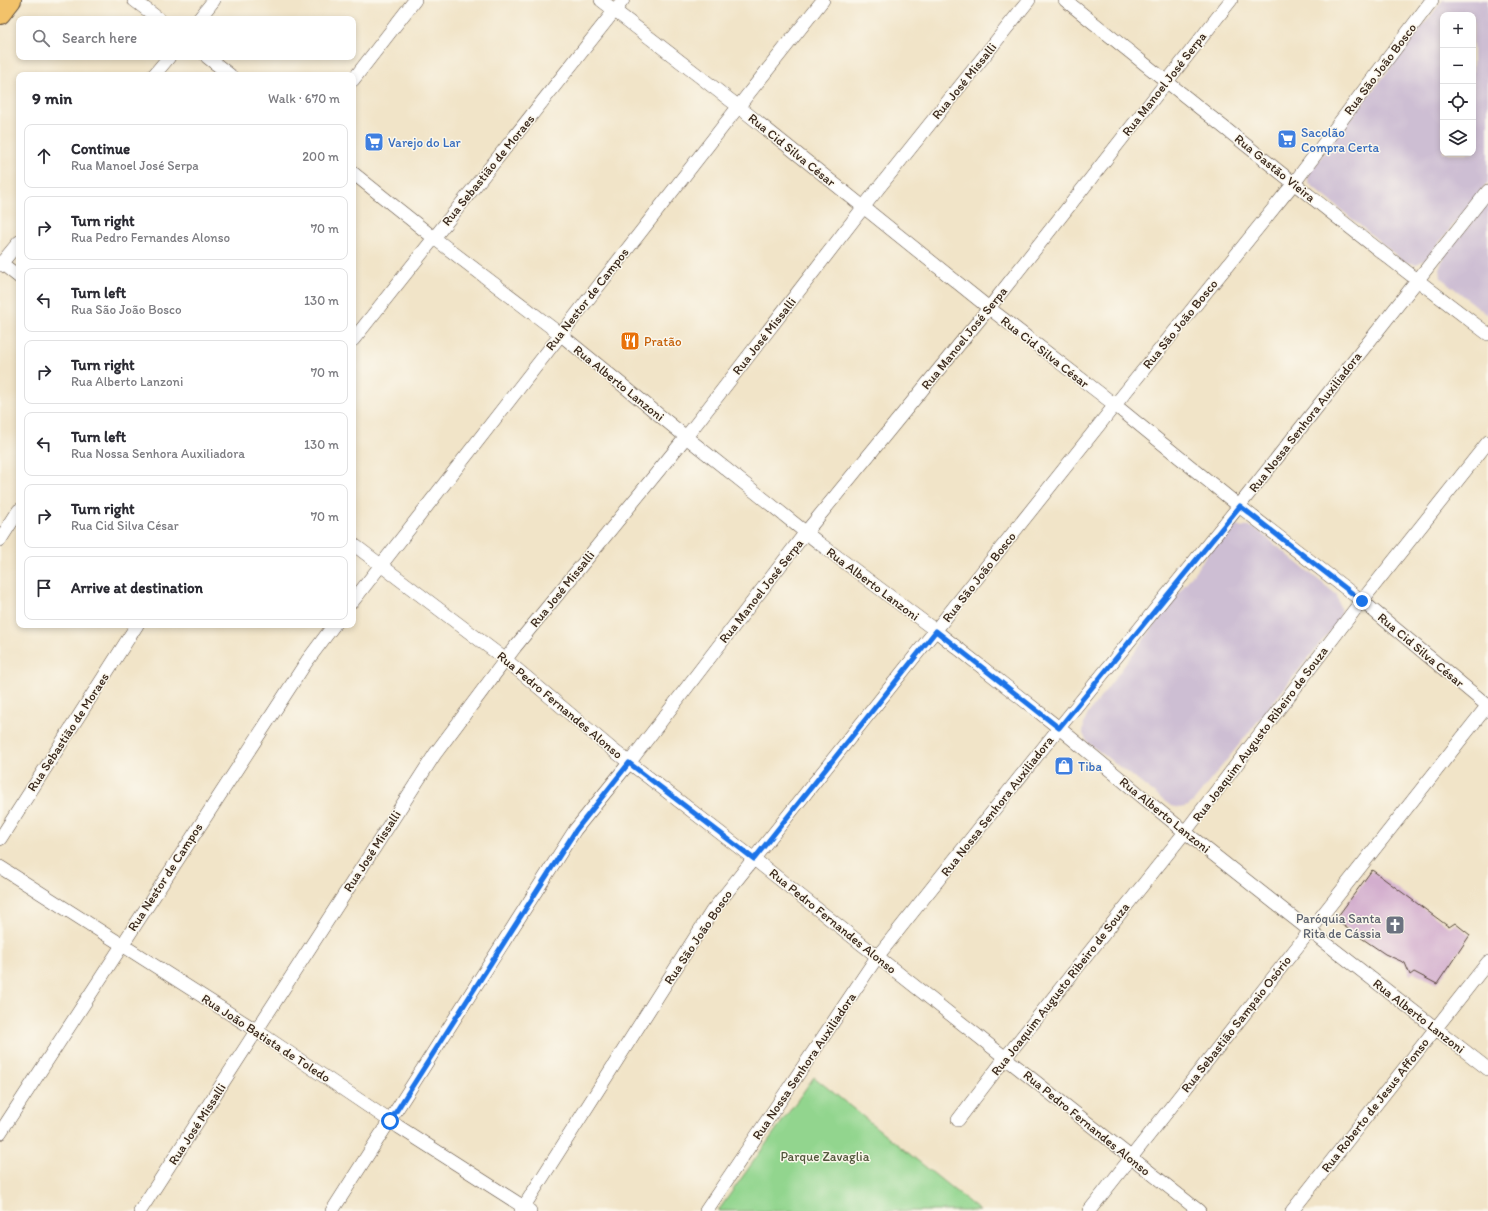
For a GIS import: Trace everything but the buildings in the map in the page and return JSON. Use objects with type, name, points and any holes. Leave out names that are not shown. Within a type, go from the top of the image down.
[{"type":"main road","points":[[0,14],[12,0]]},
{"type":"street","points":[[134,0],[154,16]]},
{"type":"street","points":[[201,16],[214,0]]},
{"type":"street","points":[[356,76],[415,0]]},
{"type":"street","name":"Rua Cid Silva César","points":[[601,0],[739,107],[989,308],[1115,405],[1240,506],[1362,601],[1488,705]]},
{"type":"street","name":"Rua Sebastião de Moraes","points":[[356,336],[623,0]]},
{"type":"street","name":"Rua Nestor de Campos","points":[[356,597],[560,334],[739,107],[748,93],[823,0]]},
{"type":"street","name":"Rua José Missalli","points":[[140,1211],[435,754],[525,635],[686,437],[864,207],[1029,0]]},
{"type":"street","name":"Rua Gastão Vieira","points":[[1065,0],[1294,183],[1488,334]]},
{"type":"street","name":"Rua Manoel José Serpa","points":[[332,1211],[576,830],[806,532],[989,308],[1231,0]]},
{"type":"street","name":"Rua São João Bosco","points":[[525,1210],[712,911],[1294,183],[1432,0]]},
{"type":"street","points":[[156,72],[166,60]]},
{"type":"street","points":[[211,60],[226,72]]},
{"type":"street","name":"Rua Alberto Lanzoni","points":[[356,175],[434,238],[560,334],[686,437],[806,532],[936,631],[1059,728],[1185,832],[1488,1069]]},
{"type":"street","name":"Rua Nossa Senhora Auxiliadora","points":[[706,1211],[878,957],[1059,728],[1240,506],[1488,191]]},
{"type":"street","points":[[16,245],[0,264],[16,275]]},
{"type":"street","name":"Rua Joaquim Augusto Ribeiro de Souza","points":[[958,1120],[1006,1057],[1185,832],[1362,601],[1488,442]]},
{"type":"street","points":[[0,540],[16,515]]},
{"type":"street","name":"Rua Pedro Fernandes Alonso","points":[[356,546],[506,660],[629,763],[1006,1057],[1131,1159],[1199,1211]]},
{"type":"street","name":"Rua Sebastião de Moraes","points":[[0,839],[135,628]]},
{"type":"street","name":"Rua Nestor de Campos","points":[[0,1133],[307,660],[332,628]]},
{"type":"street","name":"Rua Sebastião Sampaio Osório","points":[[1089,1211],[1309,930],[1488,705]]},
{"type":"street","name":"Rua João Batista de Toledo","points":[[0,867],[257,1031],[525,1210]]},
{"type":"street","name":"Rua Roberto de Jesus Affonso","points":[[1292,1211],[1488,962]]},
{"type":"shaded area","points":[[1443,0],[1488,0],[1488,182],[1425,260],[1416,264],[1402,260],[1308,181],[1308,174]]},
{"type":"shaded area","points":[[1488,203],[1488,315],[1441,278],[1440,267],[1444,255]]},
{"type":"shaded area","points":[[1233,526],[1256,529],[1337,595],[1341,612],[1339,620],[1193,802],[1188,806],[1181,808],[1171,806],[1088,743],[1083,734],[1084,723],[1088,714],[1225,531]]},
{"type":"green space","name":"Parque Zavaglia","points":[[814,1077],[980,1211],[718,1211]]},
{"type":"place","name":"Sacolão Compra Certa","points":[[1287,139]]},
{"type":"place","name":"Varejo do Lar","points":[[374,142]]},
{"type":"place","name":"Pratão","points":[[630,341]]},
{"type":"place","name":"Tiba","points":[[1064,766]]},
{"type":"place","name":"Paróquia Santa Rita de Cássia","points":[[1395,925]]},
{"type":"route","points":[[390,1121],[576,830],[629,763],[754,859],[936,631],[1059,728],[1240,506],[1362,601]]}]
